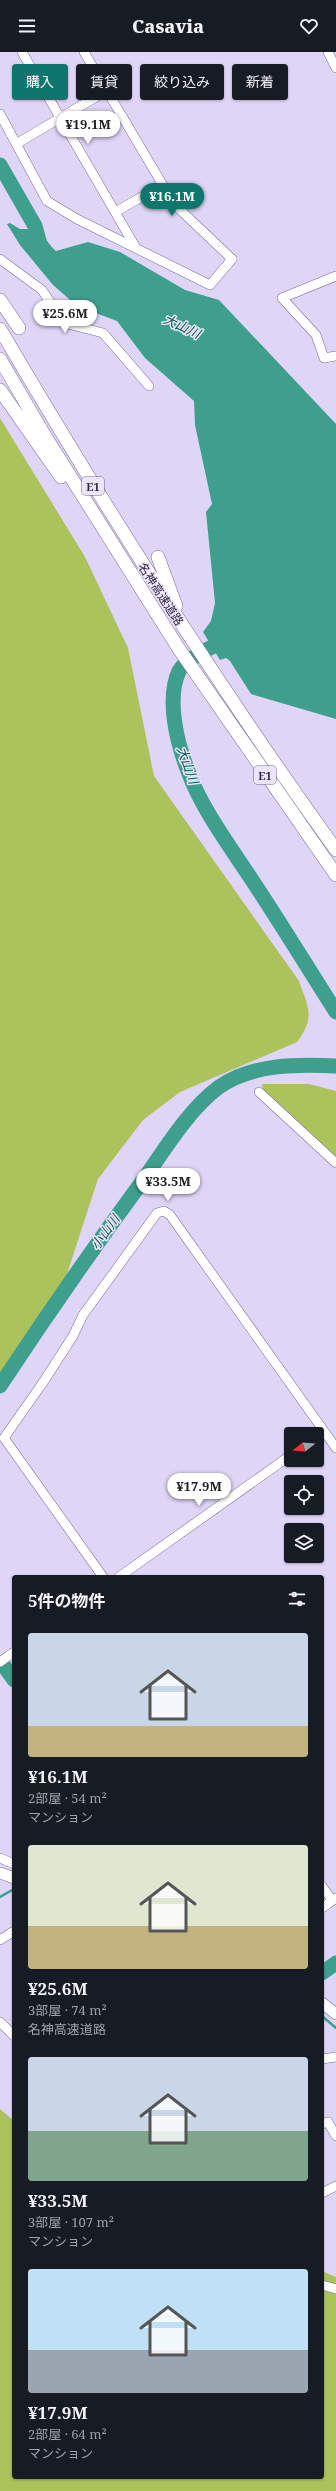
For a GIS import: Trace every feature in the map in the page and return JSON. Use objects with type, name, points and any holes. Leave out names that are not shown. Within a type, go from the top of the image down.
[{"type":"highway","points":[[0,300],[19,328]]},
{"type":"highway","name":"名神高速道路","points":[[0,329],[135,554],[269,757],[336,850]]},
{"type":"highway","name":"名神高速道路","points":[[0,358],[133,578],[179,649],[336,875]]},
{"type":"highway","points":[[0,390],[133,578]]},
{"type":"highway","points":[[158,557],[179,613],[192,640]]},
{"type":"main road","points":[[0,1873],[12,1877]]},
{"type":"main road","points":[[324,2004],[336,2014]]},
{"type":"street","points":[[22,52],[136,248]]},
{"type":"street","points":[[84,52],[91,64]]},
{"type":"street","points":[[328,52],[336,68]]},
{"type":"street","points":[[16,144],[92,100]]},
{"type":"street","points":[[0,114],[47,201],[210,285],[217,274],[232,260],[174,204],[111,100]]},
{"type":"street","points":[[115,212],[163,185]]},
{"type":"street","points":[[0,259],[42,290],[64,323],[103,332],[148,386]]},
{"type":"street","points":[[336,276],[282,298],[316,335],[324,358],[336,356]]},
{"type":"street","points":[[259,1092],[336,1163]]},
{"type":"street","points":[[102,1575],[4,1438],[73,1336],[83,1315],[157,1213],[164,1211],[170,1215],[316,1427]]},
{"type":"street","points":[[324,1437],[336,1448]]},
{"type":"street","points":[[122,1575],[284,1460]]},
{"type":"street","points":[[0,1662],[12,1653]]},
{"type":"street","points":[[0,1858],[12,1863]]},
{"type":"street","points":[[324,1888],[334,1899],[324,1906]]},
{"type":"street","points":[[0,1940],[12,1932]]},
{"type":"street","points":[[0,2022],[12,2034]]},
{"type":"street","points":[[324,2059],[336,2057]]},
{"type":"street","points":[[324,2123],[328,2122],[336,2136]]},
{"type":"street","points":[[324,2191],[336,2186]]},
{"type":"street","points":[[324,2286],[336,2290]]},
{"type":"shaded area","points":[[0,418],[85,557],[128,648],[154,776],[299,981],[307,1005],[308,1019],[307,1026],[297,1042],[180,1092],[143,1120],[98,1179],[65,1280],[0,1379]]},
{"type":"shaded area","points":[[262,1084],[309,1084],[336,1091],[336,1157],[263,1089]]},
{"type":"shaded area","points":[[0,2109],[12,2119],[12,2479],[324,2479],[324,2272],[336,2277],[336,2491],[0,2491]]},
{"type":"water","points":[[10,223],[20,229],[32,229],[56,251],[88,242],[120,252],[185,290],[219,300],[336,424],[336,719],[251,694],[230,661],[226,658],[220,660],[203,632],[211,621],[215,603],[206,512],[212,504],[195,425],[194,401],[145,358],[117,321],[77,306],[53,285],[20,245],[7,224]]},
{"type":"waterway","name":"大山川","points":[[0,165],[35,226],[40,244],[46,252]]},
{"type":"waterway","name":"大山川","points":[[230,639],[195,656],[179,671],[173,694],[173,708],[174,721],[180,748],[193,784],[206,810],[336,1012]]},
{"type":"waterway","name":"小山川","points":[[0,1386],[70,1282],[169,1143],[188,1118],[208,1096],[232,1079],[260,1070],[275,1067],[306,1065],[336,1066]]},
{"type":"waterway","points":[[4,1666],[12,1677]]},
{"type":"waterway","points":[[0,1897],[12,1890]]},
{"type":"waterway","points":[[324,1972],[336,1963]]},
{"type":"waterway","points":[[324,2018],[336,2028]]}]
